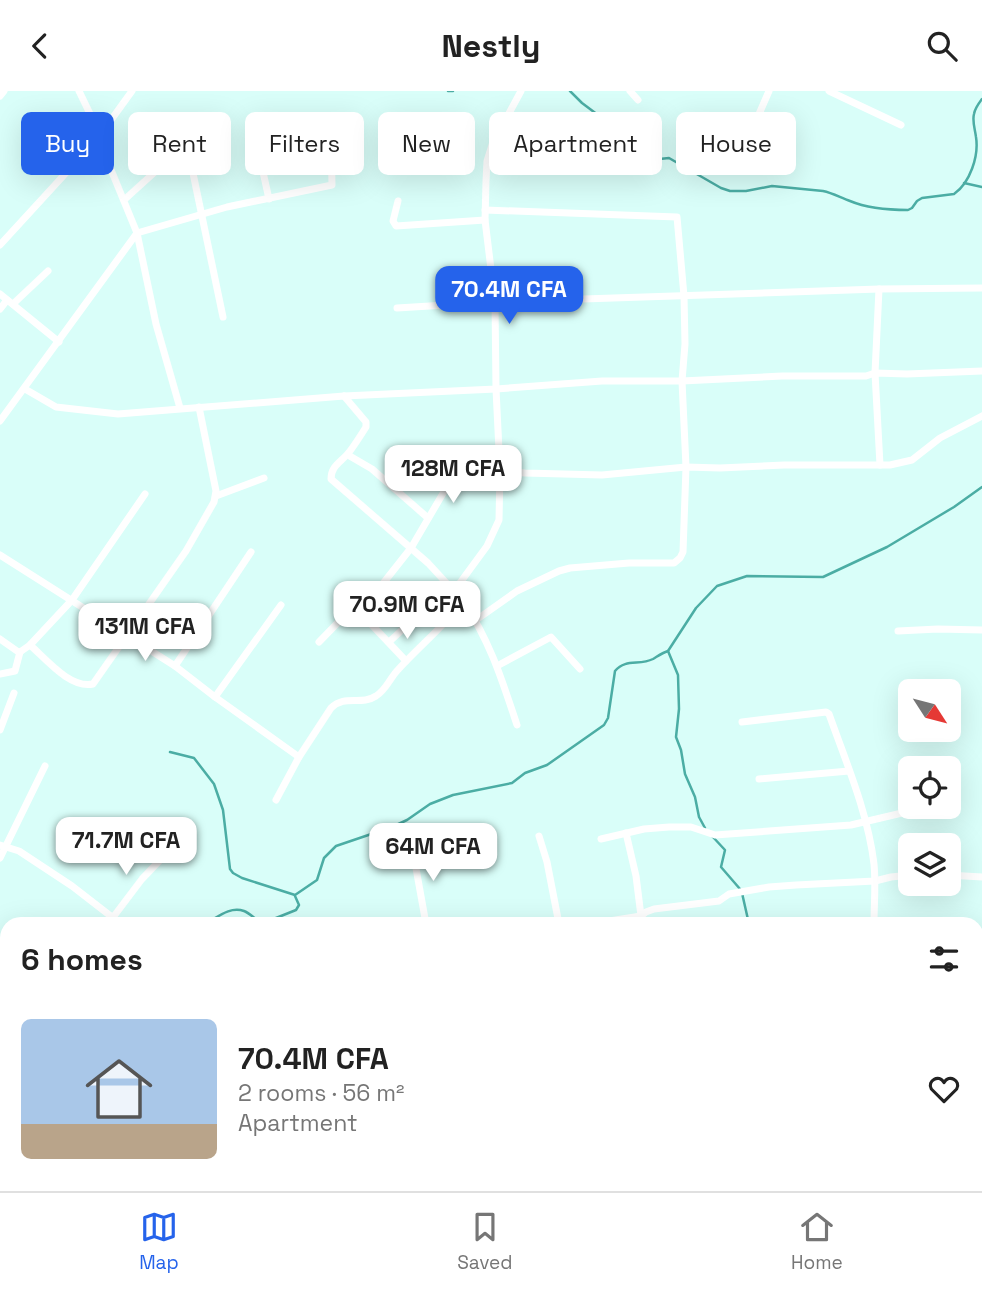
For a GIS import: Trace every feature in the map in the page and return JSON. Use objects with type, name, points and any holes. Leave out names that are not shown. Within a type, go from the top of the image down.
[{"type":"street","points":[[0,96],[4,91]]},
{"type":"street","points":[[79,91],[89,112]]},
{"type":"street","points":[[114,116],[132,91]]},
{"type":"street","points":[[389,642],[452,588],[487,546],[499,520],[495,302],[485,220],[487,161],[492,145],[521,91]]},
{"type":"street","points":[[630,91],[638,100]]},
{"type":"street","points":[[760,112],[769,91]]},
{"type":"street","points":[[829,91],[842,94],[901,125]]},
{"type":"street","points":[[124,200],[177,152],[189,154],[223,317]]},
{"type":"street","points":[[0,245],[64,175]]},
{"type":"street","points":[[114,175],[138,233],[156,324],[180,408]]},
{"type":"street","points":[[264,175],[269,198]]},
{"type":"street","points":[[0,421],[138,233],[201,214],[332,185],[332,175]]},
{"type":"street","points":[[398,201],[393,222],[396,226],[485,220]]},
{"type":"street","points":[[476,620],[517,591],[559,571],[628,563],[674,562],[680,558],[683,552],[686,467],[682,381],[685,351],[684,296],[677,217],[485,210]]},
{"type":"street","points":[[0,309],[48,271]]},
{"type":"street","points":[[397,308],[495,302],[982,288]]},
{"type":"street","points":[[879,289],[875,373],[880,465]]},
{"type":"street","points":[[0,295],[59,342]]},
{"type":"street","points":[[25,389],[55,407],[118,414],[344,396],[602,381],[682,381],[982,371]]},
{"type":"street","points":[[344,396],[366,424],[348,455],[335,464],[331,479],[428,563],[463,601],[485,635],[517,726]]},
{"type":"street","points":[[30,645],[73,682],[93,684],[186,551],[214,502],[216,496],[199,407]]},
{"type":"street","points":[[319,642],[354,606],[380,586],[411,548],[452,478],[457,474],[500,471],[602,475],[686,467],[890,465],[912,460],[940,438],[982,416]]},
{"type":"street","points":[[348,455],[372,469],[428,519]]},
{"type":"street","points":[[216,496],[264,478]]},
{"type":"street","points":[[0,674],[15,671],[20,652],[30,645],[72,600],[145,494]]},
{"type":"street","points":[[175,666],[251,552]]},
{"type":"street","points":[[0,555],[175,666],[299,757]]},
{"type":"street","points":[[276,800],[299,757],[331,708],[337,702],[370,700],[379,695],[406,661],[451,617],[463,601]]},
{"type":"street","points":[[215,697],[281,605]]},
{"type":"street","points":[[354,606],[406,661]]},
{"type":"street","points":[[898,631],[982,630]]},
{"type":"street","points":[[497,666],[551,637],[580,669]]},
{"type":"street","points":[[0,639],[20,652]]},
{"type":"street","points":[[0,730],[14,693]]},
{"type":"street","points":[[742,722],[827,713],[866,823],[875,881],[874,917]]},
{"type":"street","points":[[0,858],[3,846],[45,766]]},
{"type":"street","points":[[759,779],[849,771]]},
{"type":"street","points":[[601,839],[644,829],[669,827],[691,827],[715,835],[744,834],[866,823],[898,815]]},
{"type":"street","points":[[626,833],[642,917]]},
{"type":"street","points":[[539,836],[558,917]]},
{"type":"street","points":[[3,846],[19,851],[72,886],[107,917]]},
{"type":"street","points":[[412,846],[425,917]]},
{"type":"street","points":[[112,917],[163,857]]},
{"type":"street","points":[[644,917],[646,912],[654,909],[719,901],[729,894],[769,887],[875,881],[898,876]]},
{"type":"street","points":[[961,876],[982,877]]},
{"type":"waterway","points":[[448,91],[453,91]]},
{"type":"waterway","points":[[570,91],[602,118],[598,134],[602,139],[634,149],[650,160],[669,158],[721,188],[746,191],[772,186],[823,191],[864,206],[901,210],[912,208],[922,198],[954,194],[965,183],[975,160],[977,144],[973,117],[982,99]]},
{"type":"waterway","points":[[964,183],[982,187]]},
{"type":"waterway","points":[[170,752],[194,758],[214,784],[223,810],[230,869],[233,873],[295,895],[317,880],[324,858],[336,846],[392,827],[430,804],[453,795],[512,783],[525,773],[547,765],[604,725],[608,718],[615,671],[628,663],[648,661],[668,651],[696,608],[717,586],[747,576],[823,577],[887,547],[982,487]]},
{"type":"waterway","points":[[668,651],[678,675],[676,737],[685,774],[705,828]]},
{"type":"waterway","points":[[712,836],[725,850],[721,867],[740,889]]},
{"type":"waterway","points":[[742,893],[747,917]]},
{"type":"waterway","points":[[278,917],[296,910],[299,905],[295,896]]},
{"type":"waterway","points":[[216,917],[233,910],[244,911],[253,917]]}]
